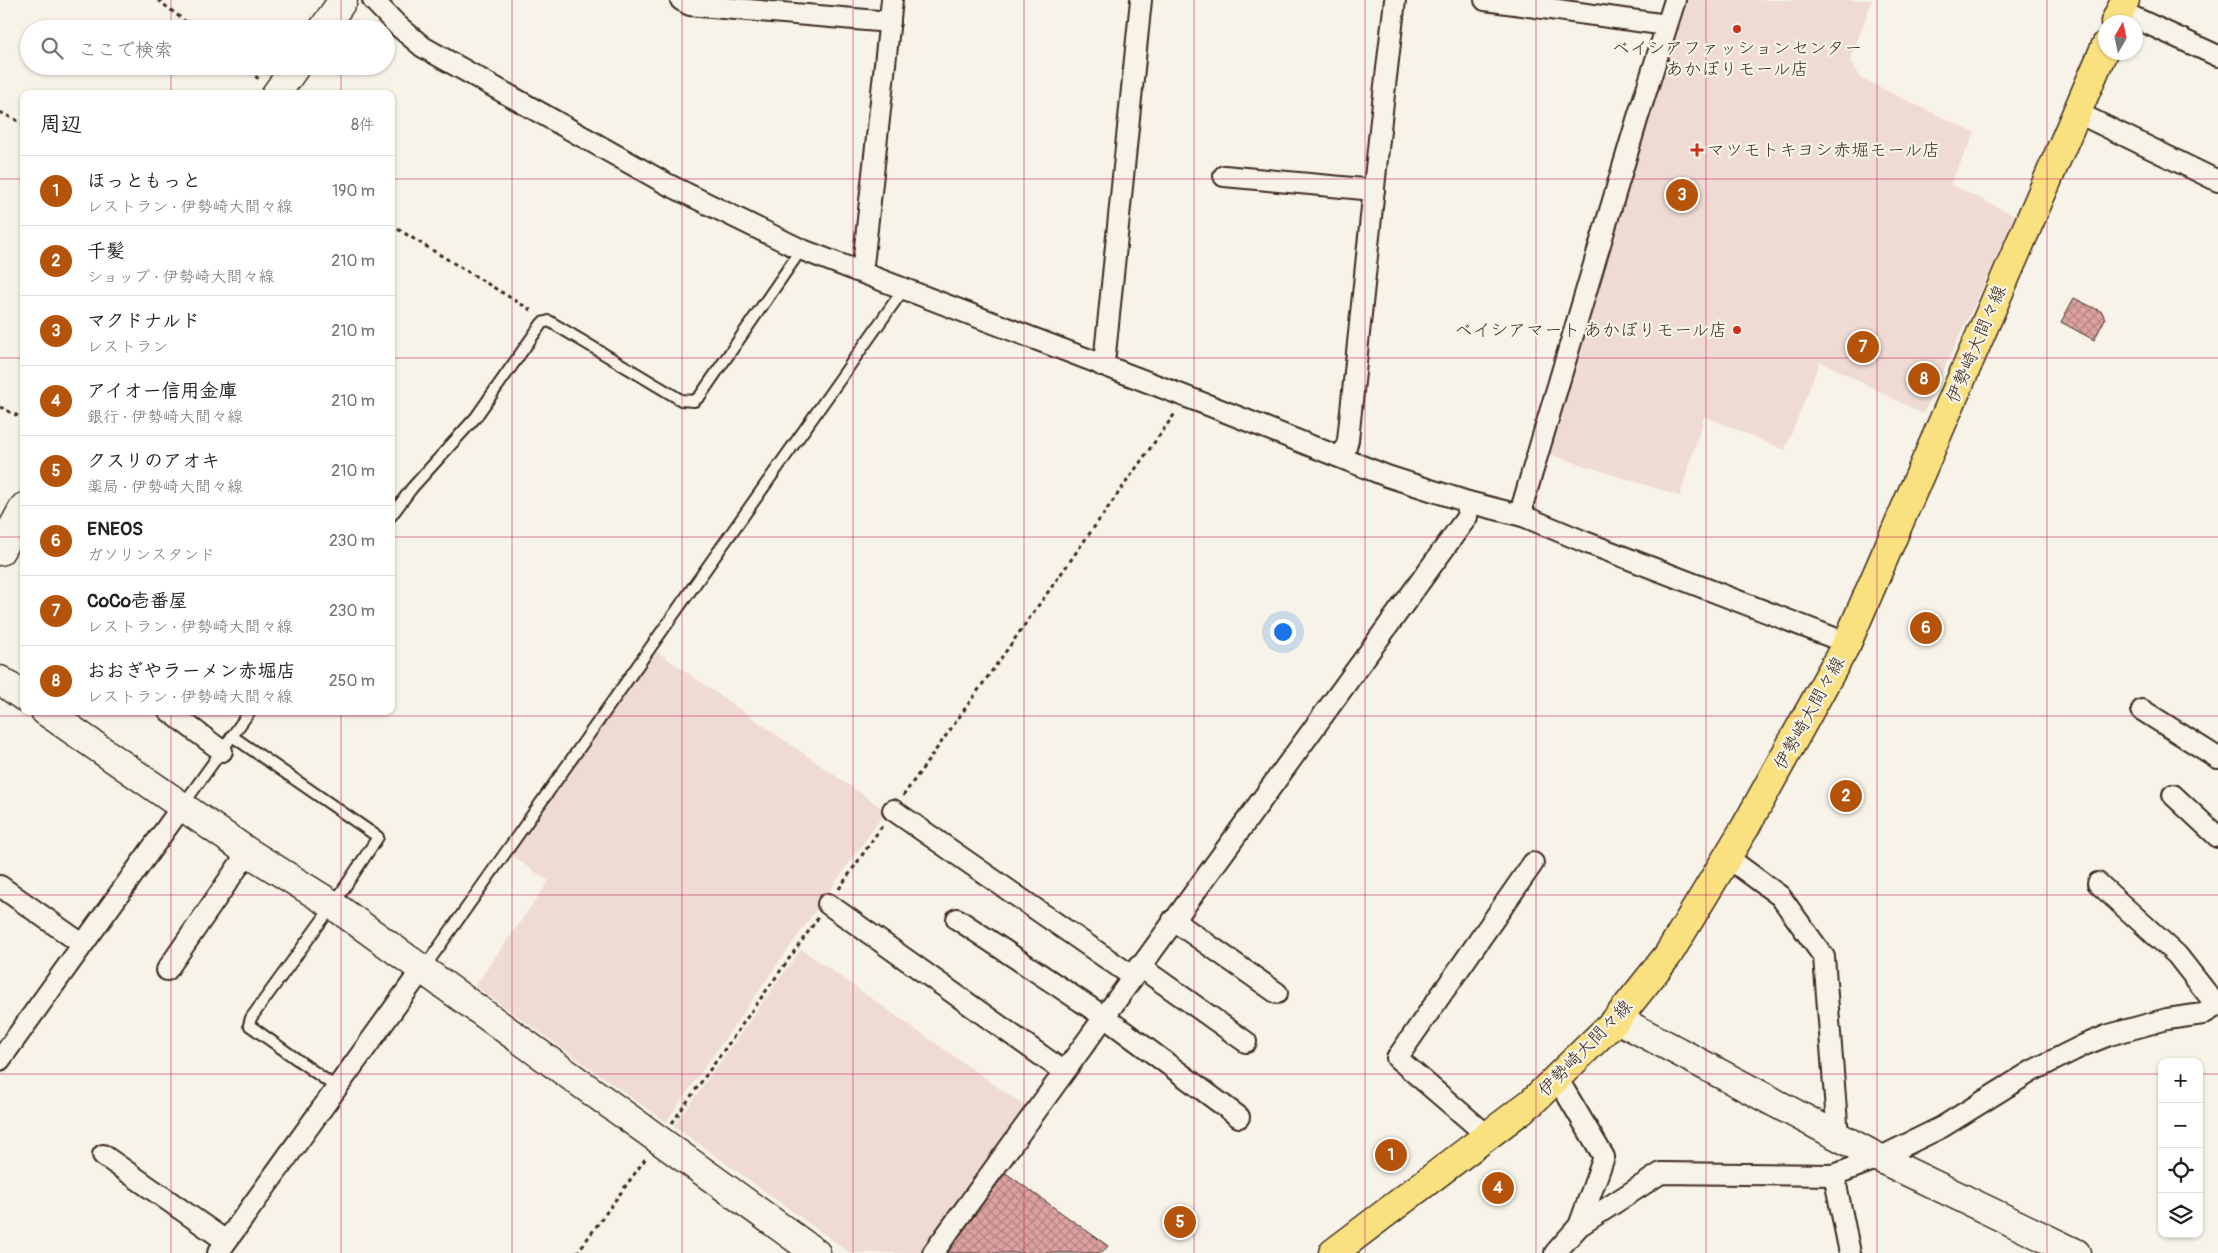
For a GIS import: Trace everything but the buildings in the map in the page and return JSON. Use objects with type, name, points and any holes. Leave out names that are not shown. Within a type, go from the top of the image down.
[{"type":"main road","name":"伊勢崎大間々線","points":[[1333,1253],[1532,1102],[1617,1019],[1668,955],[1727,857],[1847,643],[2099,60]]},
{"type":"street","points":[[329,20],[343,0]]},
{"type":"street","points":[[373,0],[392,20]]},
{"type":"street","points":[[681,0],[690,5],[890,22]]},
{"type":"street","points":[[856,271],[863,263],[864,256],[892,0]]},
{"type":"street","points":[[1102,365],[1105,354],[1140,0]]},
{"type":"street","points":[[1343,458],[1348,440],[1396,0]]},
{"type":"street","points":[[1485,0],[1667,25]]},
{"type":"street","points":[[1523,516],[1523,503],[1634,130],[1675,0]]},
{"type":"street","points":[[2120,11],[2218,56]]},
{"type":"street","points":[[395,23],[423,47],[667,184],[800,249],[1387,476],[1468,502],[1523,516],[1585,542],[1847,643]]},
{"type":"street","points":[[279,90],[290,75]]},
{"type":"street","points":[[2076,112],[2218,181]]},
{"type":"street","points":[[1224,176],[1374,190]]},
{"type":"street","points":[[932,1253],[1467,517],[1468,502]]},
{"type":"street","points":[[0,551],[20,514]]},
{"type":"street","points":[[0,680],[20,694]]},
{"type":"street","points":[[2142,710],[2218,758]]},
{"type":"street","points":[[51,715],[248,852],[333,905],[423,968],[816,1253]]},
{"type":"street","points":[[176,715],[227,743]]},
{"type":"street","points":[[2173,795],[2218,837]]},
{"type":"street","points":[[0,1060],[183,805]]},
{"type":"street","points":[[893,810],[1246,1042]]},
{"type":"street","points":[[167,970],[248,852]]},
{"type":"street","points":[[1727,857],[1780,896],[1824,957],[1838,1136]]},
{"type":"street","points":[[1488,1136],[1397,1058],[1533,863]]},
{"type":"street","points":[[1555,1253],[1579,1226],[1661,1173],[1834,1175],[1880,1158],[1942,1127],[2032,1071],[2084,1045],[2109,1035],[2167,1019],[2203,1014],[2217,1005],[2177,955],[2098,883]]},
{"type":"street","points":[[0,886],[82,944]]},
{"type":"street","points":[[828,904],[1063,1071]]},
{"type":"street","points":[[957,919],[1103,1016],[1239,1117]]},
{"type":"street","points":[[1173,920],[1277,993]]},
{"type":"street","points":[[103,1155],[222,1247],[423,968]]},
{"type":"street","points":[[1617,1019],[1880,1158],[2076,1253]]},
{"type":"street","points":[[1557,1078],[1604,1157],[1579,1226]]},
{"type":"street","points":[[1834,1175],[1850,1253]]},
{"type":"lane","points":[[395,511],[412,488],[476,417],[542,324],[550,321],[681,400],[694,401],[700,396],[800,249]]},
{"type":"lane","points":[[423,968],[903,290]]},
{"type":"lane","points":[[183,805],[247,715]]},
{"type":"lane","points":[[227,743],[378,837],[333,905],[251,1018],[249,1025],[337,1088]]},
{"type":"path","points":[[158,0],[184,20]]},
{"type":"path","points":[[0,112],[20,122]]},
{"type":"path","points":[[395,227],[550,321]]},
{"type":"path","points":[[577,1253],[828,904],[1186,397]]},
{"type":"path","points":[[0,407],[20,417]]},
{"type":"shaded area","points":[[1685,0],[1872,0],[1850,62],[1860,78],[1975,133],[1950,184],[2016,216],[1923,414],[1820,361],[1785,450],[1704,416],[1680,496],[1545,453],[1563,410],[1578,352],[1674,31]]},
{"type":"shaded area","points":[[656,651],[886,811],[666,1122],[475,986],[549,881],[512,856]]},
{"type":"shaded area","points":[[801,949],[1026,1107],[920,1253],[850,1253],[674,1126]]},
{"type":"place","name":"ベイシアファッションセンター あかぼりモール店","points":[[1737,29]]},
{"type":"place","name":"マツモトキヨシ赤堀モール店","points":[[1697,150]]},
{"type":"place","name":"マクドナルド","points":[[1682,195]]},
{"type":"place","name":"ベイシアマート あかぼりモール店","points":[[1737,330]]},
{"type":"place","name":"CoCo壱番屋","points":[[1863,347]]},
{"type":"place","name":"おおぎやラーメン赤堀店","points":[[1924,379]]},
{"type":"place","name":"ENEOS","points":[[1926,628]]},
{"type":"place","name":"千髪","points":[[1846,796]]},
{"type":"place","name":"ほっともっと","points":[[1391,1155]]},
{"type":"place","name":"アイオー信用金庫","points":[[1498,1188]]},
{"type":"place","name":"クスリのアオキ","points":[[1180,1222]]}]
